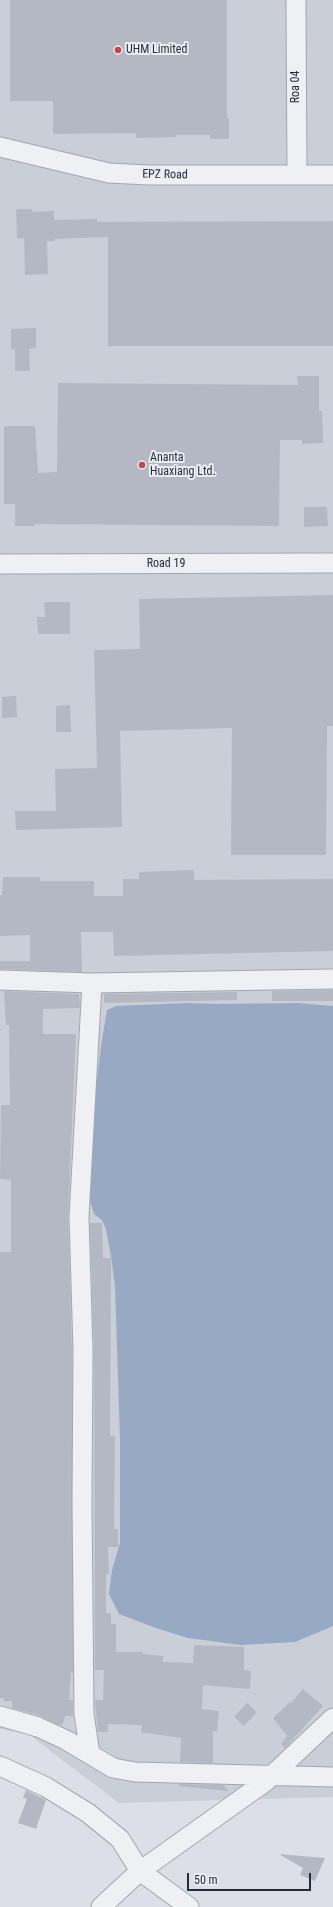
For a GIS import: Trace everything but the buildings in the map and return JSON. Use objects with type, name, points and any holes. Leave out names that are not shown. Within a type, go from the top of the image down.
[{"type":"street","name":"Roa 04","points":[[296,0],[297,175]]},
{"type":"street","name":"EPZ Road","points":[[0,147],[109,173],[148,175],[333,175]]},
{"type":"street","name":"Road 19","points":[[0,564],[333,563]]},
{"type":"street","points":[[0,980],[92,983],[333,979]]},
{"type":"street","points":[[90,1754],[84,1714],[82,1502],[83,1350],[79,1217],[92,983]]},
{"type":"street","points":[[0,1716],[38,1727],[66,1740],[113,1768],[135,1772],[213,1773],[271,1777],[333,1777]]},
{"type":"street","points":[[101,1907],[140,1871],[271,1777],[333,1718]]},
{"type":"street","points":[[0,1766],[46,1787],[88,1813],[120,1840],[140,1871],[188,1907]]},
{"type":"shaded area","points":[[0,0],[333,0],[333,1797],[119,1803],[28,1734],[0,1729]]},
{"type":"water","points":[[188,1003],[297,1003],[333,1006],[333,1626],[295,1642],[241,1645],[188,1638],[119,1614],[109,1594],[112,1570],[120,1543],[120,1439],[115,1286],[106,1229],[102,1220],[94,1214],[89,1198],[93,1115],[101,1046],[107,1010],[116,1006]]},
{"type":"place","name":"UHM Limited","points":[[118,50]]},
{"type":"place","name":"Ananta Huaxiang Ltd.","points":[[142,465]]}]
